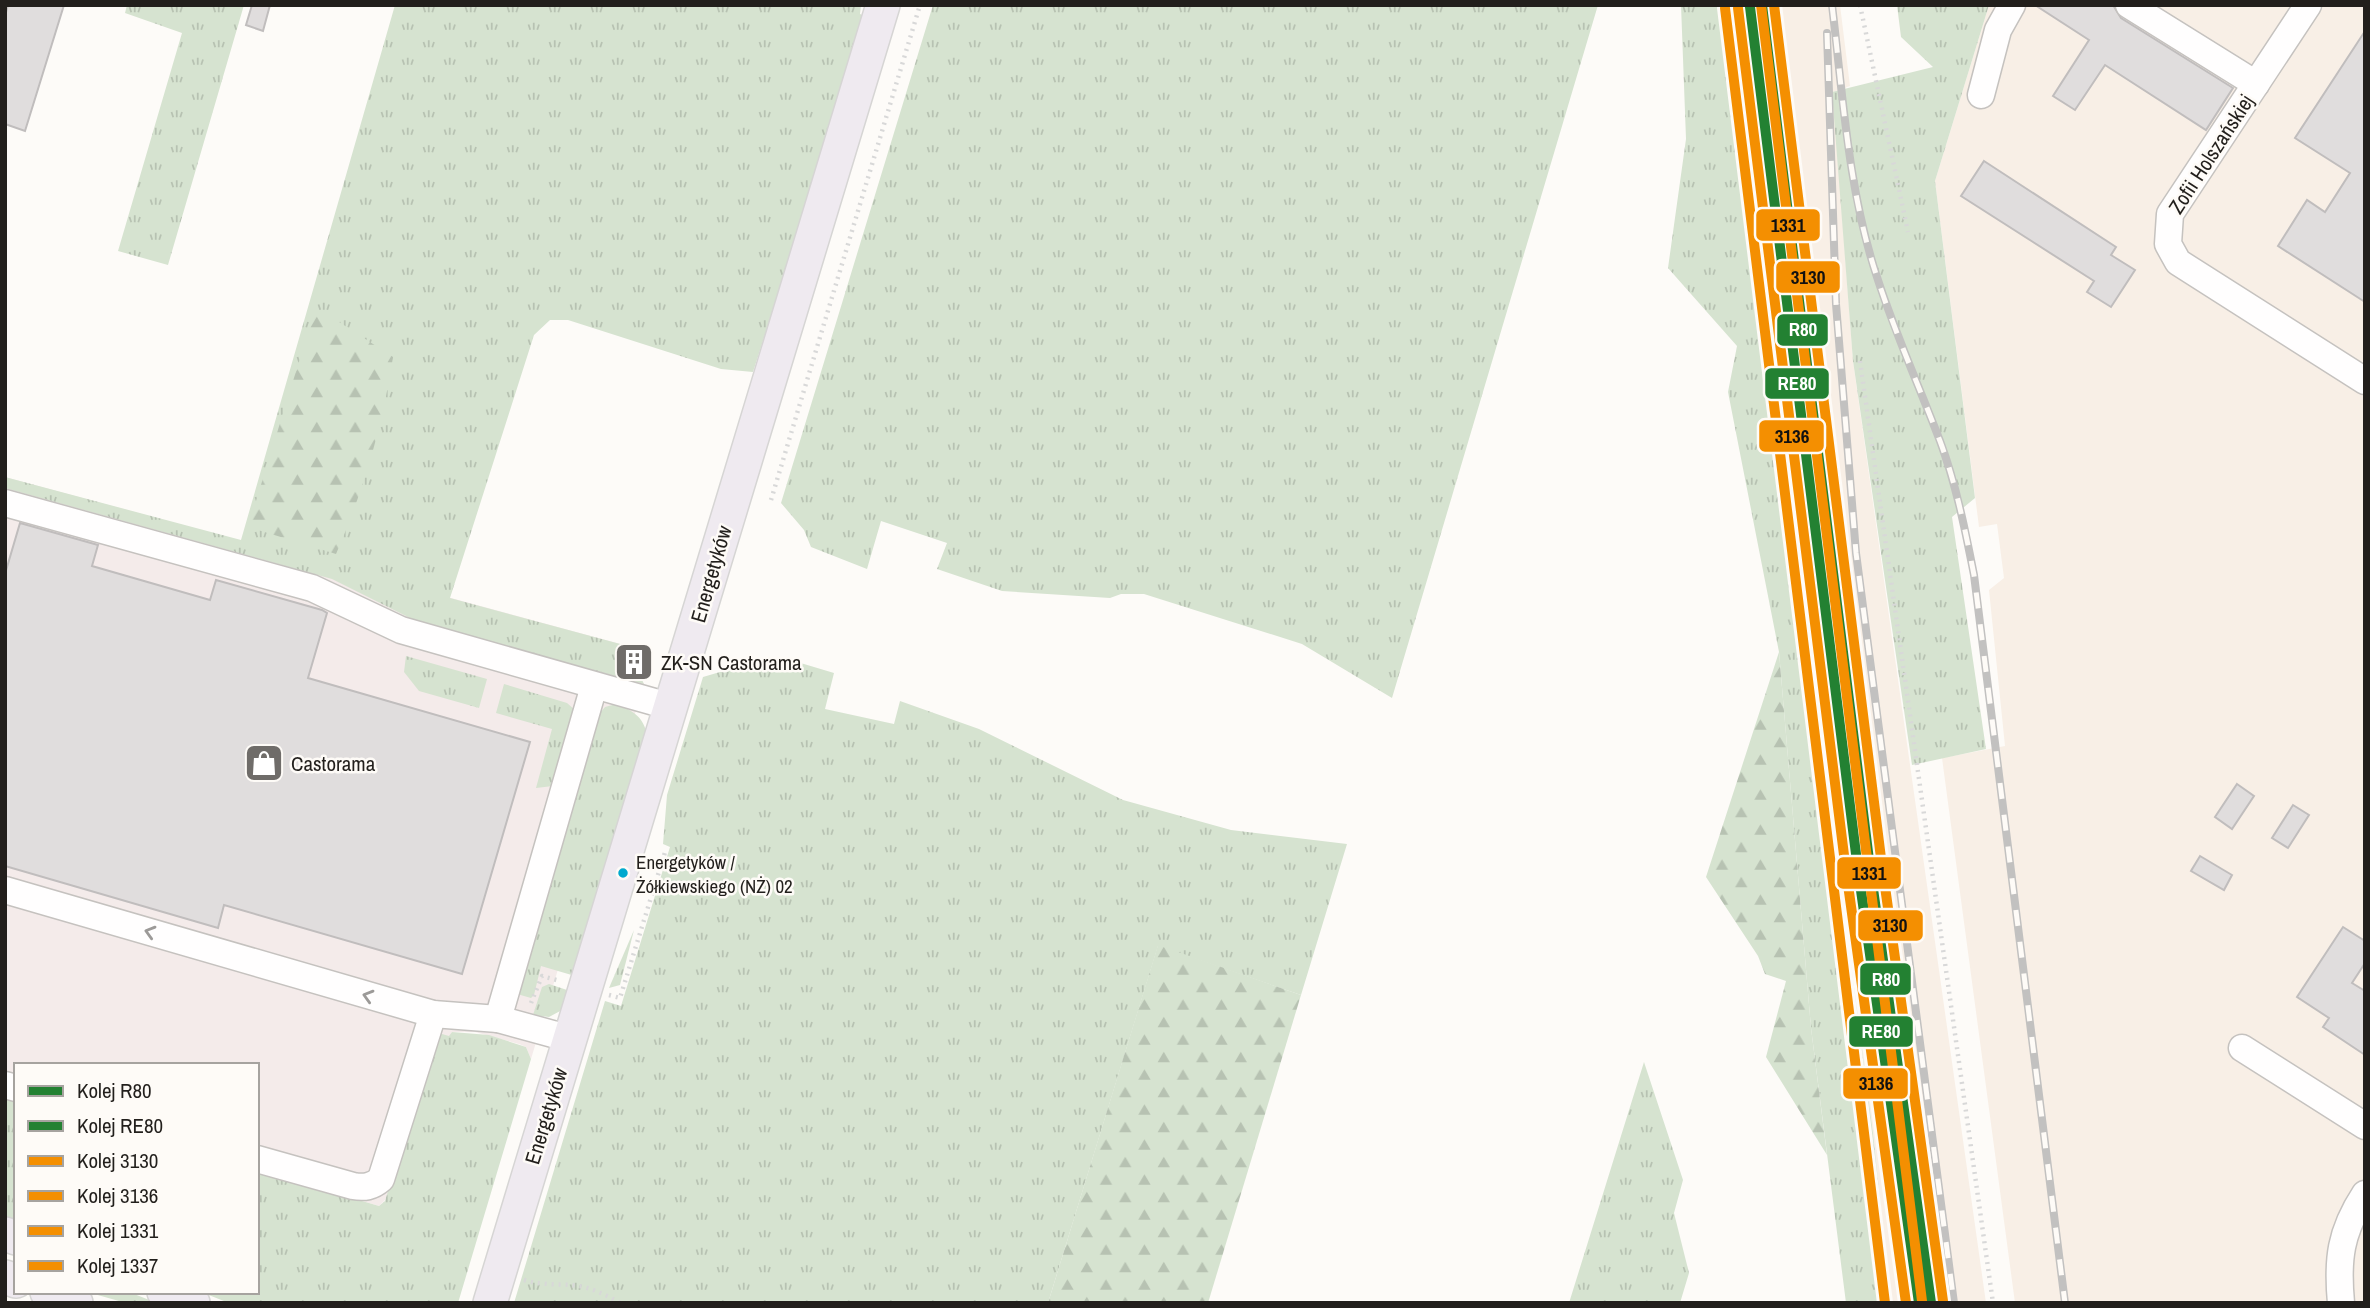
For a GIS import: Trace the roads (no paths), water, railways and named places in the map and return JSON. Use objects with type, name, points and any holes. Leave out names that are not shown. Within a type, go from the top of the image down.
[{"type":"main road","name":"Energetyków","points":[[490,1303],[883,5]]},
{"type":"main road","points":[[52,1294],[76,1303]]},
{"type":"main road","points":[[169,1294],[193,1303]]},
{"type":"lane","points":[[1980,95],[1998,30],[2012,5]]},
{"type":"lane","points":[[2129,5],[2256,84]]},
{"type":"lane","name":"Zofii Holszańskiej","points":[[2308,5],[2170,214],[2168,236],[2171,253],[2178,262],[2365,381]]},
{"type":"lane","points":[[5,503],[312,588],[401,630],[672,707]]},
{"type":"lane","points":[[498,1018],[594,686]]},
{"type":"lane","points":[[5,890],[433,1014],[498,1018],[571,1040]]},
{"type":"lane","points":[[259,1160],[353,1186],[363,1188],[376,1184],[381,1179],[433,1014]]},
{"type":"lane","points":[[2242,1048],[2365,1126]]},
{"type":"lane","points":[[2341,1303],[2339,1256],[2348,1225],[2365,1194]]},
{"type":"railway","points":[[1832,5],[1853,177],[1867,244],[1891,319],[1946,457],[1974,575],[2065,1303]]},
{"type":"railway","points":[[1827,33],[1836,304],[1856,553],[1954,1303]]},
{"type":"rail line","name":"1331","points":[[1761,5],[1922,1301]]},
{"type":"rail line","name":"R80","points":[[1762,5],[1869,860],[1931,1303]]},
{"type":"rail line","name":"3130","points":[[1774,5],[1881,858],[1943,1301]]},
{"type":"rail line","name":"RE80","points":[[1750,7],[1857,862],[1919,1303]]},
{"type":"rail line","name":"1337","points":[[1725,8],[1885,1303]]},
{"type":"rail line","name":"3136","points":[[1738,8],[1845,863],[1906,1303]]},
{"type":"place","name":"ZK-SN Castorama","points":[[634,662]]},
{"type":"place","name":"Castorama","points":[[264,763]]},
{"type":"place","name":"Energetyków / Żółkiewskiego (NŻ) 02","points":[[623,873]]}]
